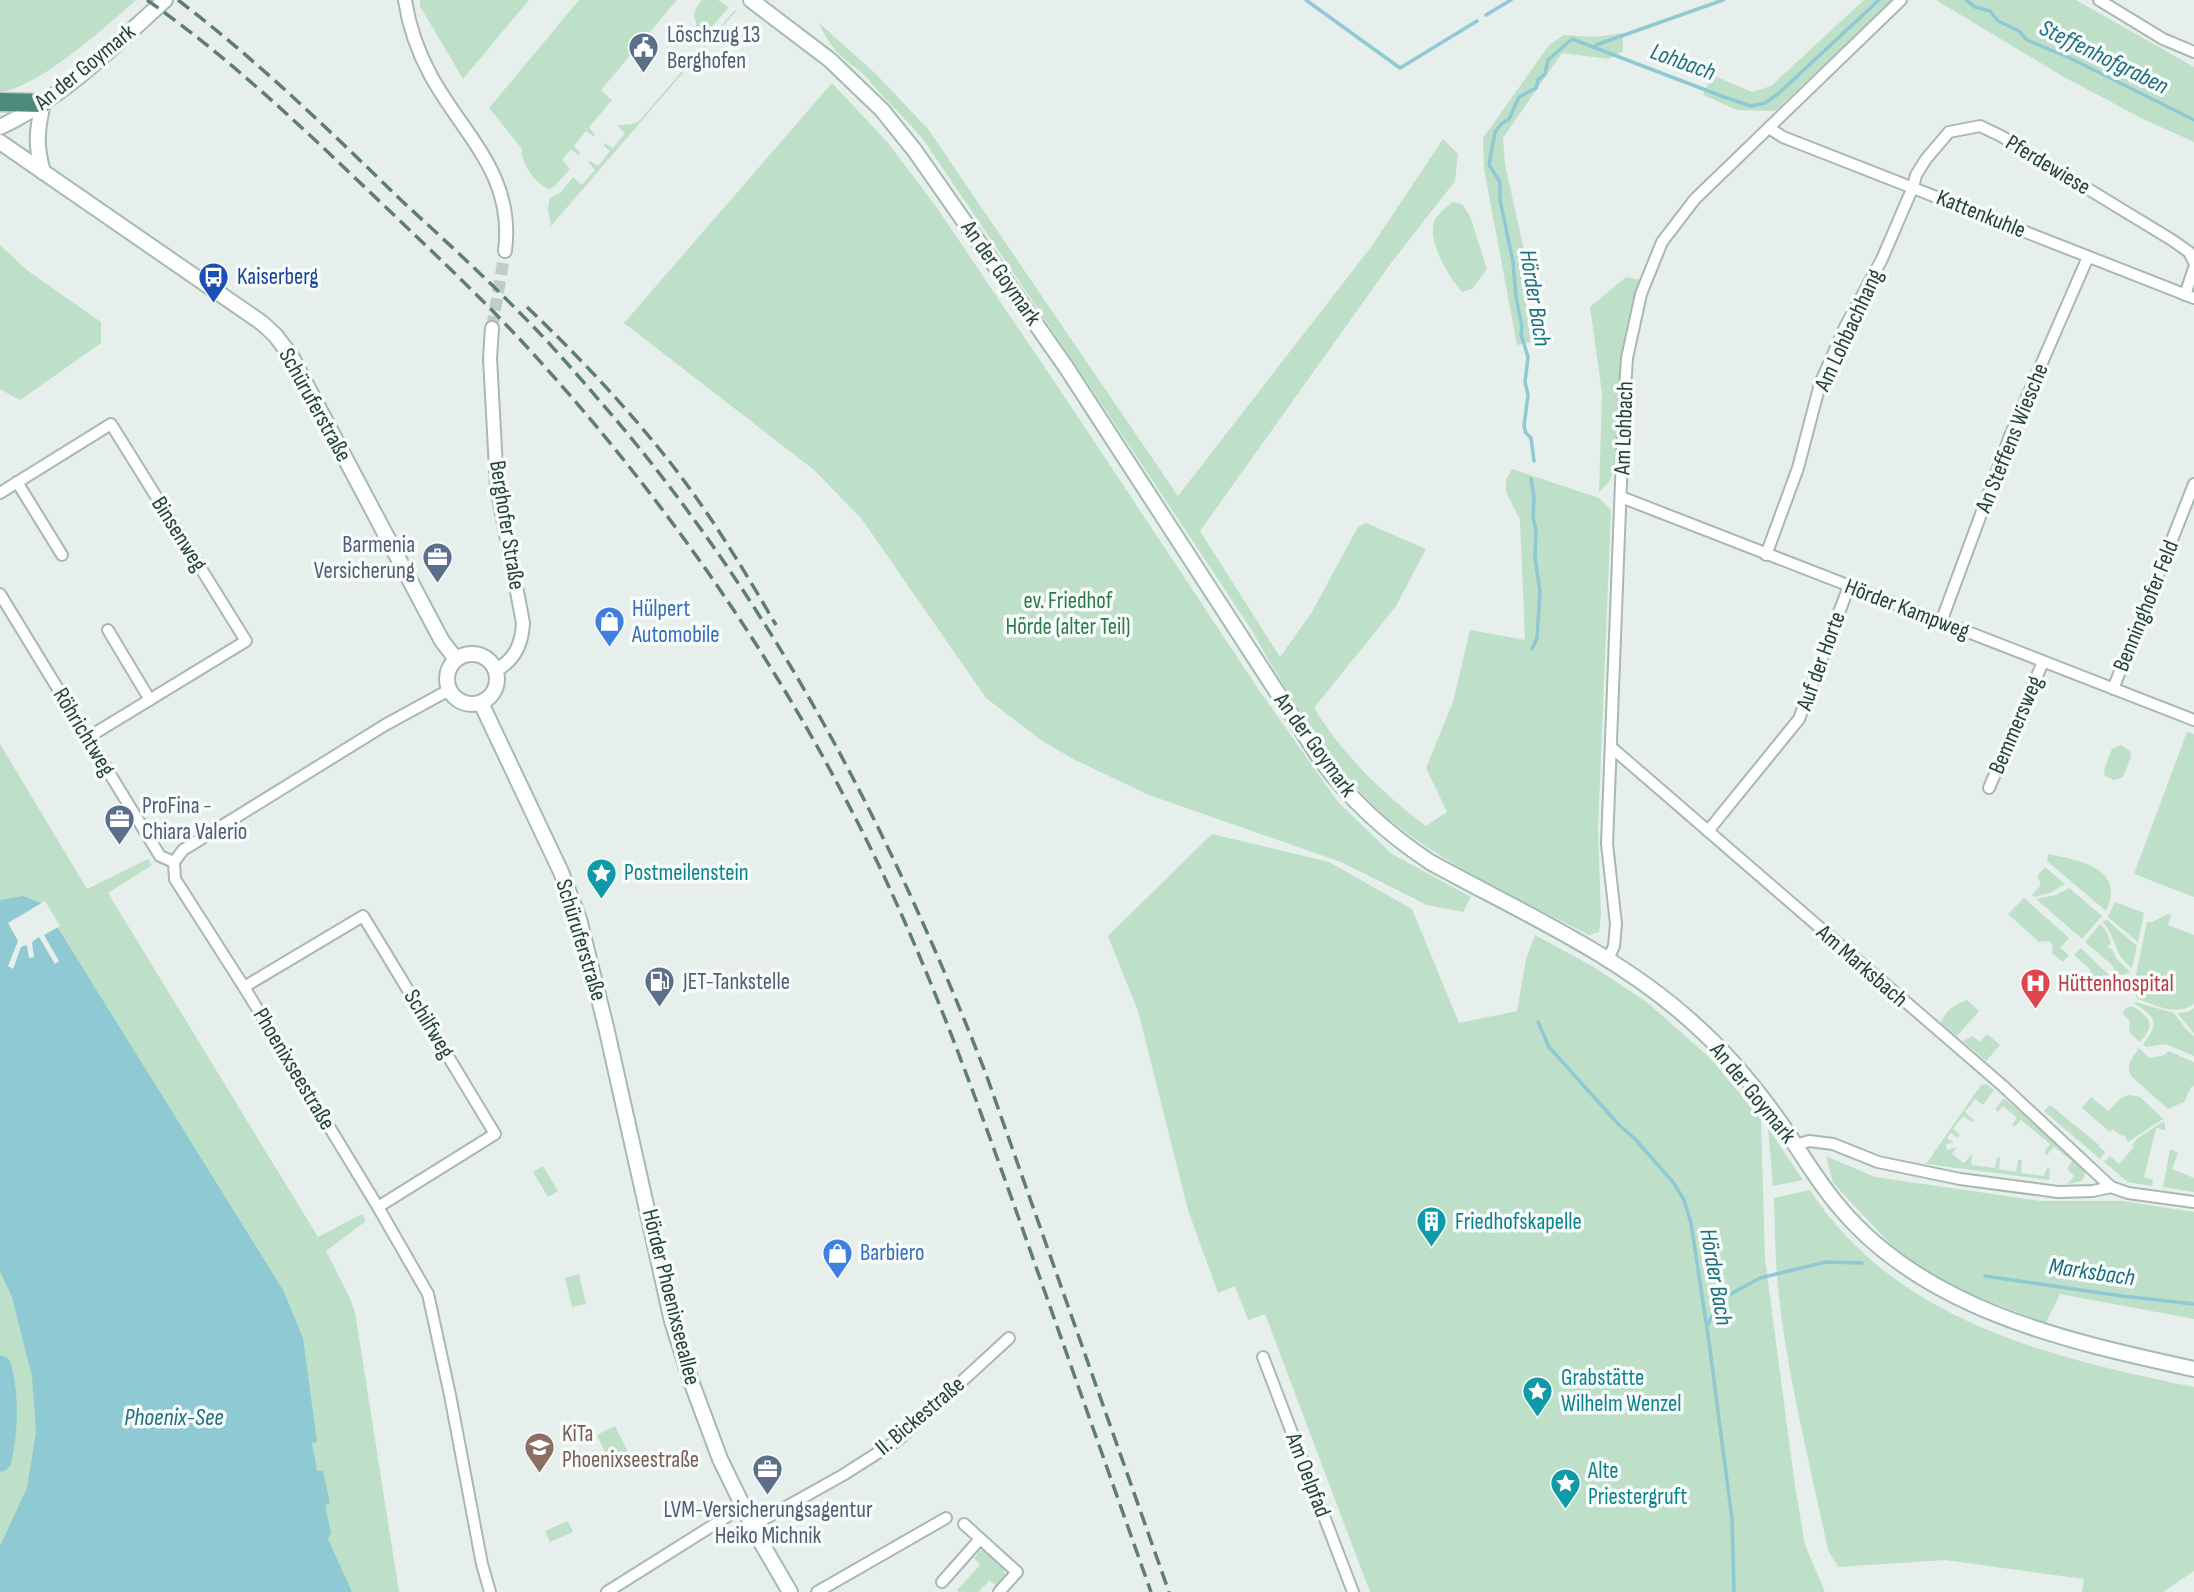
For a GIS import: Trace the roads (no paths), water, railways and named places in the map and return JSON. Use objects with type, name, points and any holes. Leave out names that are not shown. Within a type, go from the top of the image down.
[{"type":"highway","points":[[0,103],[43,103]]},
{"type":"main road","name":"An der Goymark","points":[[0,127],[43,103],[79,76],[165,0]]},
{"type":"main road","name":"An der Goymark","points":[[751,0],[830,60],[882,110],[915,151],[1066,368],[1340,786],[1384,828],[1430,862],[1608,959],[1662,997],[1713,1042],[1749,1082],[1836,1203],[1863,1233],[1902,1265],[1961,1298],[2032,1328],[2098,1348],[2194,1369]]},
{"type":"main road","points":[[43,103],[36,138],[43,172]]},
{"type":"main road","name":"Schüruferstraße","points":[[0,142],[230,300],[275,335],[291,356],[442,641],[456,659]]},
{"type":"main road","points":[[463,655],[478,655],[492,663],[496,670],[496,686],[488,699],[481,703],[466,704],[449,690],[447,673],[456,659],[463,655]]},
{"type":"main road","name":"Schüruferstraße","points":[[481,703],[568,888],[588,950],[606,1027]]},
{"type":"main road","name":"Hörder Phoenixseeallee","points":[[606,1027],[672,1321],[691,1381],[715,1446],[742,1507],[790,1592]]},
{"type":"street","points":[[405,0],[416,46],[432,78],[494,173],[506,214],[505,251]]},
{"type":"street","name":"Am Lohbach","points":[[1608,959],[1614,946],[1616,923],[1607,844],[1627,358],[1642,294],[1662,242],[1695,200],[1901,0]]},
{"type":"street","points":[[2099,0],[2163,39],[2194,52]]},
{"type":"street","name":"Pferdewiese","points":[[1913,187],[1916,175],[1926,159],[1949,132],[1980,126],[2001,136],[2172,240],[2189,252],[2194,262]]},
{"type":"street","name":"Kattenkuhle","points":[[1769,128],[1783,137],[2190,296]]},
{"type":"street","name":"Am Lohbachhang","points":[[1766,555],[1798,468],[1821,384],[1845,327],[1882,259],[1913,187]]},
{"type":"street","name":"An Steffens Wiesche","points":[[1941,622],[2010,436],[2088,257]]},
{"type":"street","points":[[2190,296],[2194,268]]},
{"type":"street","name":"Berghofer Straße","points":[[492,328],[490,358],[497,487],[523,623],[522,639],[516,652],[506,664],[496,670]]},
{"type":"street","name":"Binsenweg","points":[[0,493],[111,425],[246,641],[87,737]]},
{"type":"street","points":[[17,482],[62,555]]},
{"type":"street","name":"Benninghofer Feld","points":[[2113,689],[2194,484]]},
{"type":"street","name":"Hörder Kampweg","points":[[1621,497],[2194,720]]},
{"type":"street","name":"Auf der Horte","points":[[1708,831],[1799,719],[1849,586]]},
{"type":"street","name":"Röhrichtweg","points":[[0,594],[160,856],[174,862]]},
{"type":"street","points":[[108,630],[150,700]]},
{"type":"street","name":"Bemmersweg","points":[[1989,788],[2043,662]]},
{"type":"street","points":[[174,862],[183,850],[385,725],[449,690]]},
{"type":"street","name":"Am Marksbach","points":[[1611,747],[2003,1086],[2111,1187],[2128,1193],[2194,1202]]},
{"type":"street","name":"Phoenixseestraße","points":[[174,862],[175,878],[378,1207],[428,1294],[482,1564],[490,1592]]},
{"type":"street","name":"Schilfweg","points":[[244,987],[363,916],[382,947],[495,1134],[378,1207]]},
{"type":"street","name":"Am Marksbach","points":[[1795,1144],[1809,1141],[1833,1144],[1878,1162],[1960,1179],[2058,1192],[2093,1191],[2111,1187]]},
{"type":"street","name":"II. Bickestraße","points":[[752,1526],[843,1475],[898,1440],[1009,1338]]},
{"type":"street","name":"Am Oelpfad","points":[[1263,1357],[1353,1592]]},
{"type":"street","points":[[607,1592],[742,1507]]},
{"type":"street","points":[[817,1592],[947,1518]]},
{"type":"street","points":[[964,1524],[1017,1572],[999,1592]]},
{"type":"street","points":[[942,1582],[980,1539]]},
{"type":"water","name":"Phoenix-See","points":[[23,896],[43,904],[283,1290],[303,1338],[317,1442],[312,1443],[317,1471],[323,1471],[330,1503],[325,1505],[331,1533],[328,1539],[352,1592],[0,1592],[0,1546],[27,1488],[36,1432],[32,1376],[12,1297],[0,1271],[0,900]]},
{"type":"waterway","name":"Hörder Bach","points":[[1306,0],[1400,68],[1477,21]]},
{"type":"waterway","points":[[1486,15],[1511,0]]},
{"type":"waterway","points":[[1596,45],[1723,0]]},
{"type":"waterway","name":"Lohbach","points":[[1534,461],[1531,438],[1524,426],[1528,395],[1525,382],[1528,357],[1521,334],[1513,262],[1500,200],[1500,182],[1489,165],[1495,132],[1509,119],[1519,97],[1536,88],[1538,80],[1545,74],[1548,60],[1572,39],[1751,106],[1765,103],[1879,0]]},
{"type":"waterway","name":"Steffenhofgraben","points":[[1966,0],[1975,7],[1990,11],[1998,21],[2019,31],[2027,40],[2070,58],[2194,120]]},
{"type":"waterway","name":"Hörder Bach","points":[[1531,479],[1536,530],[1535,557],[1540,592],[1537,638],[1532,649]]},
{"type":"waterway","name":"Hörder Bach","points":[[1538,1022],[1549,1047],[1673,1182],[1684,1200],[1691,1223],[1709,1342],[1732,1519],[1734,1592]]},
{"type":"waterway","name":"Marksbach","points":[[1708,1324],[1727,1296],[1760,1278],[1826,1262],[1862,1263]]},
{"type":"waterway","name":"Marksbach","points":[[1985,1276],[2194,1304]]},
{"type":"waterway","points":[[0,1367],[6,1414],[0,1460]]},
{"type":"tunnel","points":[[492,328],[505,251]]},
{"type":"railway","points":[[147,0],[275,103],[431,250],[520,339],[582,409],[666,515],[706,569],[780,682],[872,851],[940,1006],[1000,1165],[1151,1592]]},
{"type":"railway","points":[[178,0],[237,47],[293,97],[507,299],[546,340],[617,421],[676,495],[731,572],[782,651],[872,816],[913,900],[950,986],[986,1074],[1169,1592]]},
{"type":"railway","points":[[527,307],[613,395],[677,472],[722,536],[776,625]]},
{"type":"place","name":"Löschzug 13 Berghofen","points":[[644,75]]},
{"type":"place","name":"Kaiserberg","points":[[214,304]]},
{"type":"place","name":"Barmenia Versicherung","points":[[438,585]]},
{"type":"place","name":"Hülpert Automobile","points":[[609,649]]},
{"type":"place","name":"ProFina - Chiara Valerio","points":[[119,846]]},
{"type":"place","name":"Postmeilenstein","points":[[601,900]]},
{"type":"place","name":"JET-Tankstelle","points":[[660,1009]]},
{"type":"place","name":"Hüttenhospital","points":[[2035,1011]]},
{"type":"place","name":"Friedhofskapelle","points":[[1432,1249]]},
{"type":"place","name":"Barbiero","points":[[837,1280]]},
{"type":"place","name":"Grabstätte Wilhelm Wenzel","points":[[1538,1418]]},
{"type":"place","name":"KiTa Phoenixseestraße","points":[[539,1474]]},
{"type":"place","name":"LVM-Versicherungsagentur Heiko Michnik","points":[[768,1496]]},
{"type":"place","name":"Alte Priestergruft","points":[[1565,1511]]},
{"type":"park label","name":"ev. Friedhof Hörde (alter Teil)","points":[[1068,614]]}]
